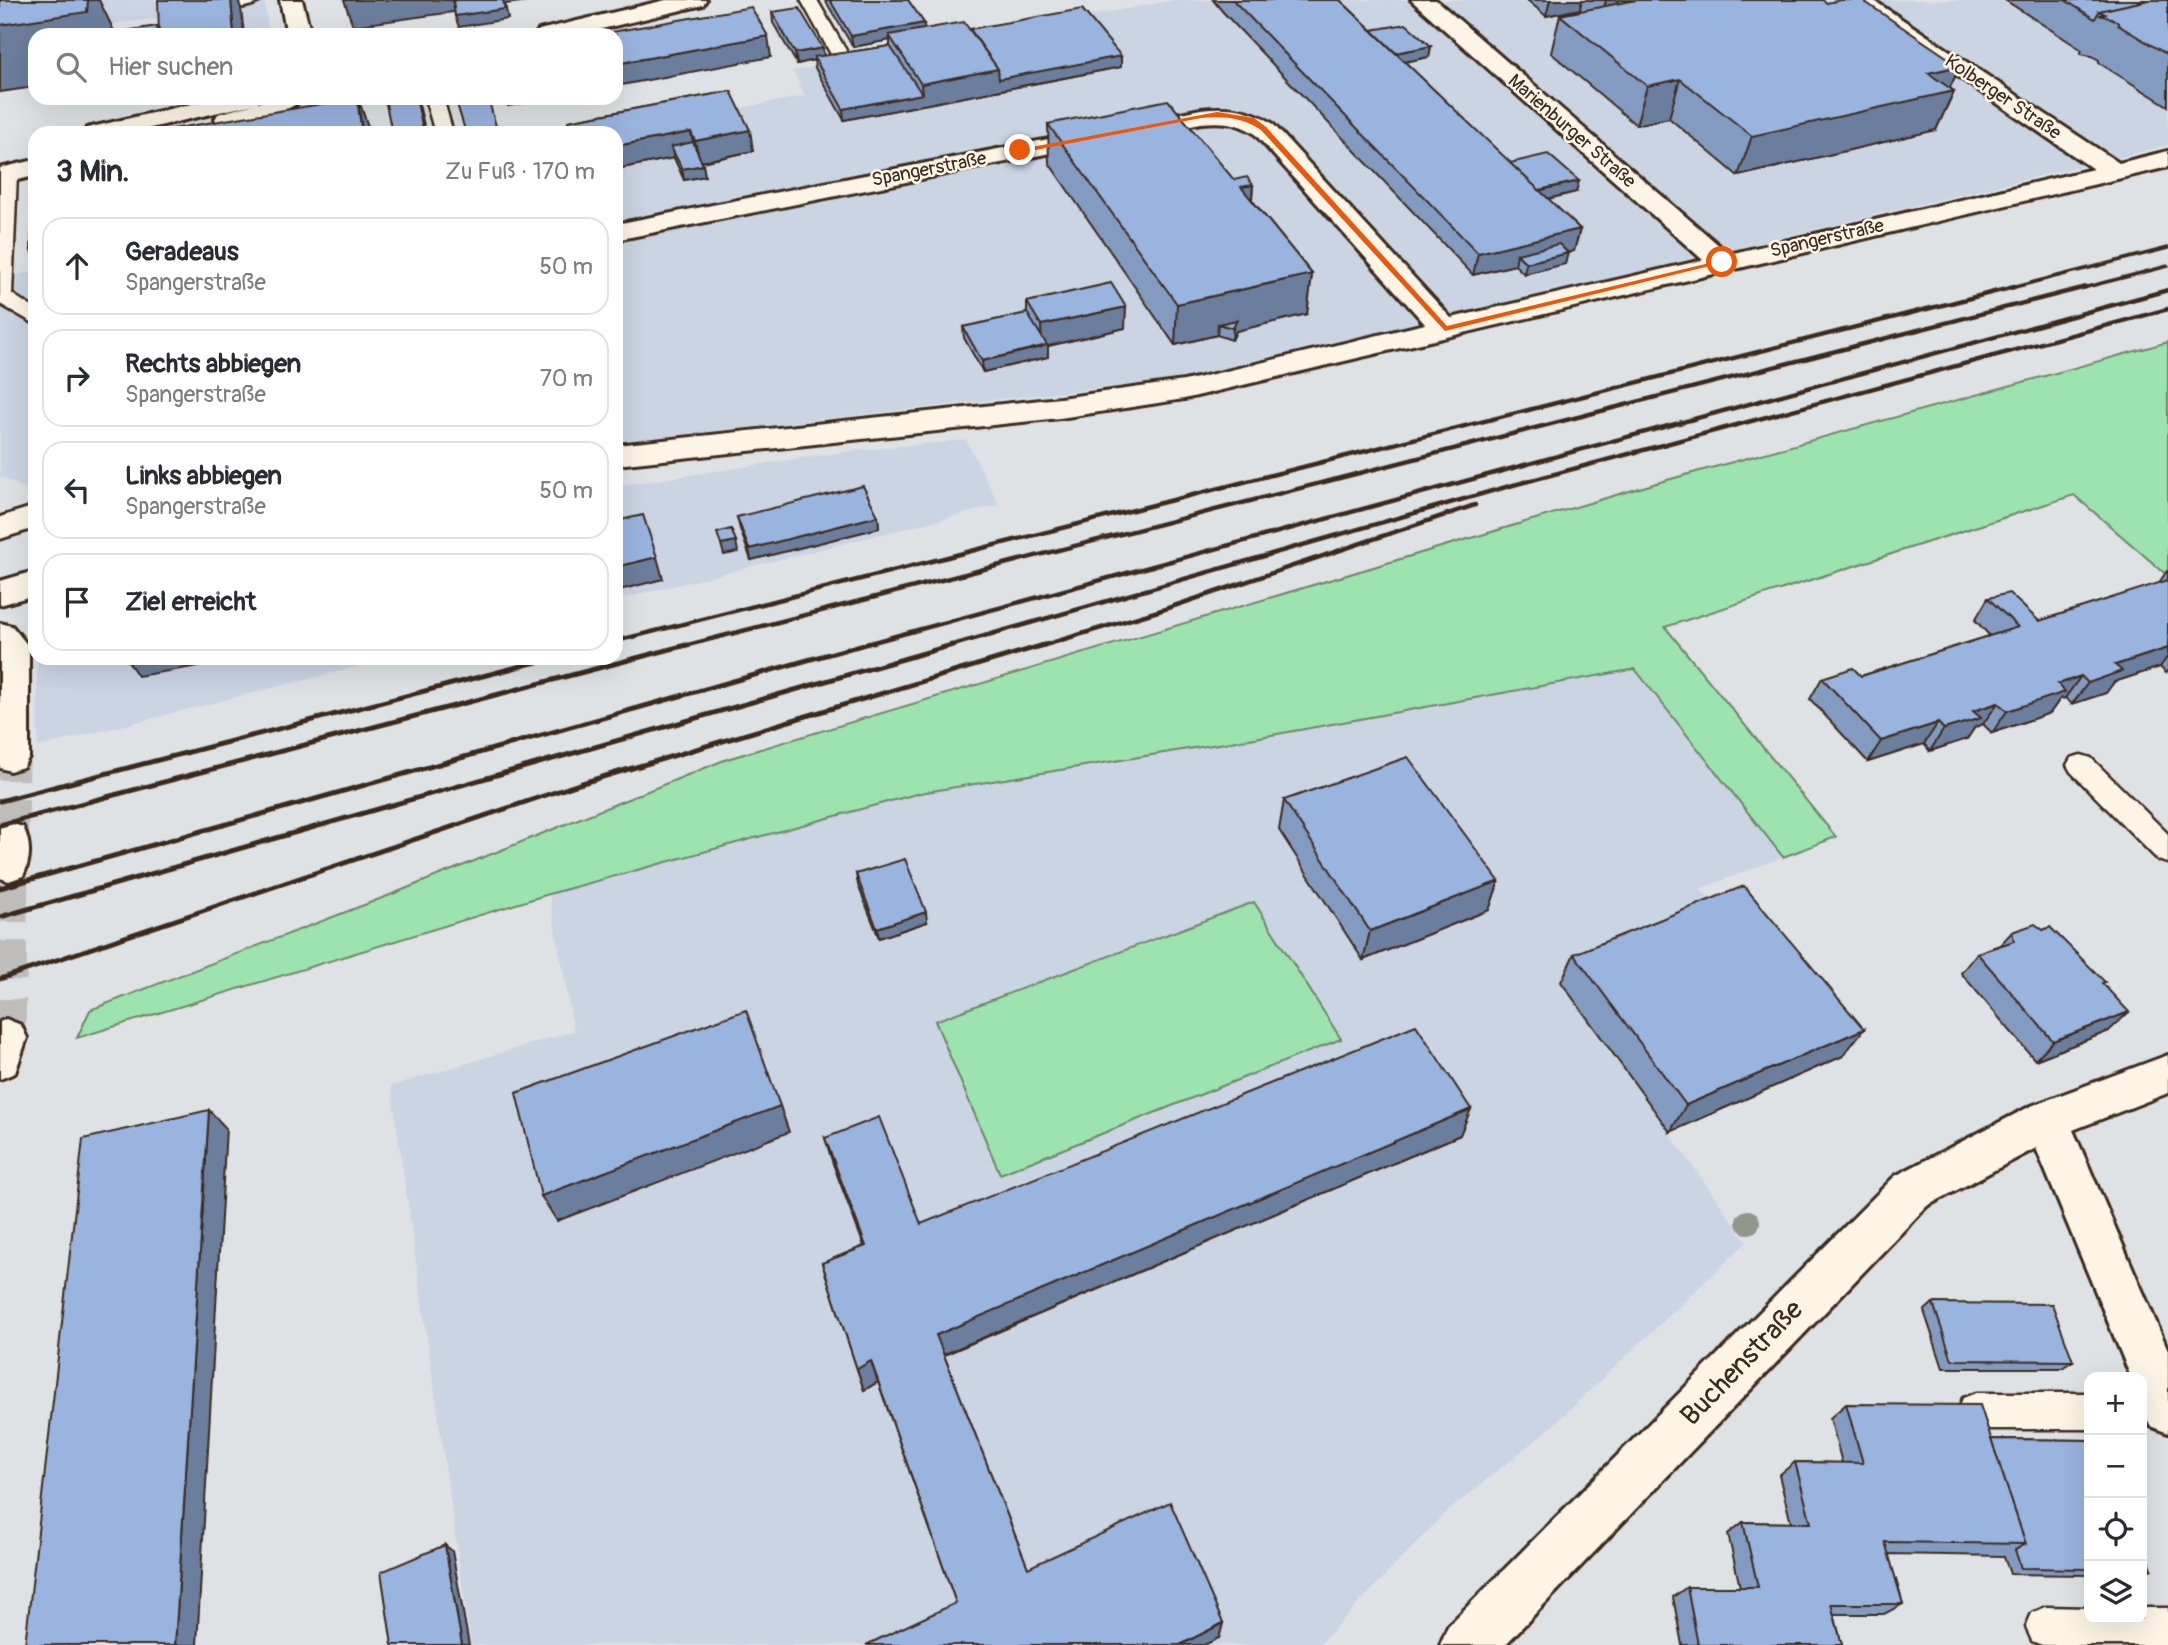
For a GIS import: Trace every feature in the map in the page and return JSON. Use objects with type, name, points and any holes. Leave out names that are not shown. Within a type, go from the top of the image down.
[{"type":"street","points":[[291,0],[297,28]]},
{"type":"street","points":[[577,28],[695,0]]},
{"type":"street","name":"Marienburger Straße","points":[[1422,0],[1722,262]]},
{"type":"street","name":"Kolberger Straße","points":[[1858,0],[2114,172]]},
{"type":"street","points":[[127,126],[218,105]]},
{"type":"street","points":[[199,126],[274,105]]},
{"type":"street","name":"Spangerstraße","points":[[623,231],[1201,116],[1234,116],[1251,119],[1263,128],[1445,329]]},
{"type":"street","points":[[3,169],[28,153]]},
{"type":"street","name":"Spangerstraße","points":[[623,454],[1060,408],[1184,390],[2168,159]]},
{"type":"street","points":[[3,169],[28,167]]},
{"type":"street","points":[[0,528],[28,519]]},
{"type":"street","points":[[0,593],[28,585]]},
{"type":"street","points":[[0,635],[11,647],[10,757]]},
{"type":"street","name":"Buchenstraße","points":[[1467,1645],[1911,1191],[2047,1120],[2168,1074]]},
{"type":"street","points":[[2047,1120],[2168,1410]]},
{"type":"lane","points":[[192,9],[254,0]]},
{"type":"lane","points":[[809,0],[843,61]]},
{"type":"lane","points":[[436,105],[442,126]]},
{"type":"lane","points":[[3,169],[4,272],[1,296],[28,313]]},
{"type":"lane","points":[[2081,765],[2168,852]]},
{"type":"lane","points":[[2147,1412],[2168,1410]]},
{"type":"lane","points":[[1976,1411],[2084,1411]]},
{"type":"lane","points":[[2046,1627],[2168,1629]]},
{"type":"shaded area","points":[[0,0],[264,0],[268,28],[162,28],[161,18],[80,28],[28,28],[28,35],[0,38]]},
{"type":"shaded area","points":[[1174,0],[1413,0],[1699,257],[1173,380],[623,441],[623,130],[805,96],[793,71]]},
{"type":"shaded area","points":[[1430,0],[1839,0],[2085,165],[1721,252]]},
{"type":"shaded area","points":[[1876,0],[2168,0],[2168,145],[2117,158]]},
{"type":"shaded area","points":[[28,272],[28,489],[0,477],[0,278]]},
{"type":"shaded area","points":[[966,440],[999,505],[623,598],[623,485],[850,451]]},
{"type":"shaded area","points":[[37,665],[364,665],[38,747]]},
{"type":"shaded area","points":[[1635,669],[1783,857],[1700,889],[1727,916],[1562,983],[1747,1242],[1550,1428],[1442,1516],[1319,1645],[471,1645],[391,1086],[574,1031],[549,894],[920,793],[1255,738]]},
{"type":"green space","points":[[2168,342],[2168,576],[2074,495],[1665,627],[1836,837],[1783,857],[1635,669],[1255,738],[920,793],[549,894],[77,1038],[90,1010],[390,895],[727,759],[1660,482]]},
{"type":"green space","points":[[1254,902],[1341,1039],[1000,1174],[935,1021]]},
{"type":"building","points":[[0,0],[88,0],[87,12],[0,25]]},
{"type":"building","points":[[158,0],[231,0],[233,28],[159,28]]},
{"type":"building","points":[[503,0],[505,9],[455,16],[453,1]]},
{"type":"building","points":[[830,0],[908,0],[924,23],[851,36]]},
{"type":"building","points":[[1233,0],[1340,0],[1580,229],[1478,253]]},
{"type":"building","points":[[1636,0],[1822,0],[1827,3],[1862,0],[1960,66],[1928,73],[1954,91],[1752,136],[1680,79],[1647,86],[1560,15]]},
{"type":"building","points":[[2065,0],[2149,0],[2099,11],[2095,19]]},
{"type":"building","points":[[2149,0],[2168,0],[2168,55],[2118,25],[2118,22],[2099,15],[2105,14],[2099,11]]},
{"type":"building","points":[[751,7],[768,36],[623,63],[623,30]]},
{"type":"building","points":[[799,8],[823,48],[795,53],[772,12]]},
{"type":"building","points":[[1082,9],[1121,56],[999,79],[998,69],[970,29]]},
{"type":"building","points":[[964,22],[998,69],[921,84],[889,35]]},
{"type":"building","points":[[1406,24],[1431,46],[1396,53],[1372,30]]},
{"type":"building","points":[[890,46],[922,94],[843,109],[814,57]]},
{"type":"building","points":[[731,91],[750,130],[695,141],[691,132],[623,145],[623,126],[570,126],[568,121]]},
{"type":"building","points":[[1168,100],[1234,180],[1247,177],[1253,185],[1241,187],[1312,274],[1177,304],[1048,124]]},
{"type":"building","points":[[315,105],[358,105],[361,126],[190,126]]},
{"type":"building","points":[[386,105],[418,105],[422,126],[391,126]]},
{"type":"building","points":[[457,105],[490,105],[496,126],[464,126]]},
{"type":"building","points":[[693,142],[703,165],[682,169],[671,147]]},
{"type":"building","points":[[1548,154],[1579,181],[1539,190],[1510,163]]},
{"type":"building","points":[[1559,244],[1568,253],[1526,263],[1517,254]]},
{"type":"building","points":[[1111,283],[1126,307],[1041,325],[1027,302]]},
{"type":"building","points":[[1027,313],[1047,345],[982,361],[963,327]]},
{"type":"building","points":[[1237,320],[1233,328],[1218,324]]},
{"type":"building","points":[[863,486],[878,516],[749,549],[737,517]]},
{"type":"building","points":[[643,515],[657,557],[623,565],[623,519]]},
{"type":"building","points":[[731,529],[736,541],[721,544],[717,533]]},
{"type":"building","points":[[2168,580],[2168,648],[2115,665],[2122,671],[2088,683],[2081,676],[2058,684],[2065,692],[2007,711],[1998,703],[1973,711],[1981,718],[1944,729],[1938,723],[1881,741],[1822,678],[1853,668],[1861,676],[2018,627],[1988,598],[2009,593],[2039,621]]},
{"type":"building","points":[[1408,757],[1499,881],[1370,931],[1284,800]]},
{"type":"building","points":[[905,859],[926,912],[877,928],[856,874]]},
{"type":"building","points":[[1744,886],[1864,1029],[1686,1105],[1574,954]]},
{"type":"building","points":[[2035,924],[2043,930],[2050,927],[2105,982],[2102,983],[2129,1012],[2053,1041],[1977,953],[2014,941],[2012,932]]},
{"type":"building","points":[[746,1010],[780,1106],[541,1196],[516,1093]]},
{"type":"building","points":[[1416,1025],[1471,1109],[936,1335],[1028,1568],[1170,1502],[1223,1623],[1180,1645],[866,1645],[956,1603],[871,1361],[857,1369],[822,1263],[866,1246],[825,1138],[879,1117],[921,1224]]},
{"type":"building","points":[[209,1110],[175,1645],[25,1645],[83,1139]]},
{"type":"building","points":[[1933,1303],[2052,1304],[2073,1361],[1952,1360]]},
{"type":"building","points":[[1846,1404],[1980,1405],[2026,1544],[1885,1542],[1903,1604],[1831,1604],[1842,1645],[1698,1645],[1687,1587],[1758,1587],[1743,1522],[1811,1523],[1795,1462],[1863,1463]]},
{"type":"building","points":[[1991,1439],[2084,1440],[2084,1569],[2021,1568],[2015,1550],[2026,1544]]},
{"type":"building","points":[[445,1545],[462,1645],[392,1645],[381,1572]]},
{"type":"building","points":[[2147,1556],[2152,1569],[2147,1569]]},
{"type":"tunnel","points":[[9,838],[10,757]]},
{"type":"tunnel","points":[[6,1038],[9,865]]},
{"type":"railway","points":[[2007,289],[2168,248]]},
{"type":"railway","points":[[2079,289],[2168,266]]},
{"type":"railway","points":[[623,639],[2014,287]]},
{"type":"railway","points":[[680,647],[2086,287]]},
{"type":"railway","points":[[855,647],[2168,290]]},
{"type":"railway","points":[[946,647],[1506,487],[2168,309]]},
{"type":"railway","points":[[1038,647],[1165,609],[1475,505]]},
{"type":"railway","points":[[623,662],[686,645]]},
{"type":"railway","points":[[0,888],[861,645]]},
{"type":"railway","points":[[0,917],[952,645]]},
{"type":"railway","points":[[0,979],[579,784],[1044,645]]},
{"type":"railway","points":[[0,801],[525,665]]},
{"type":"railway","points":[[0,825],[610,665]]},
{"type":"route","points":[[1020,150],[1201,116],[1217,114],[1251,119],[1263,128],[1445,329],[1722,262]]}]
